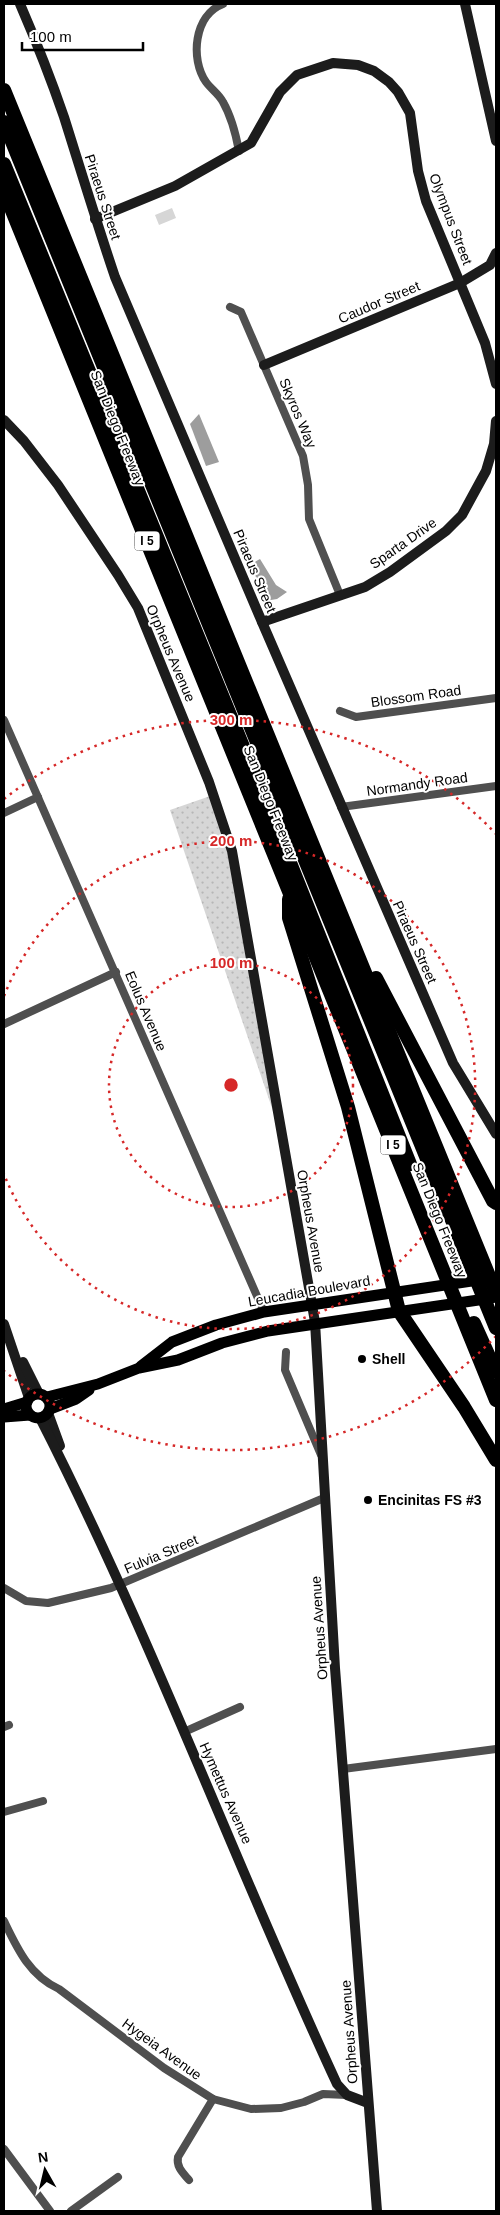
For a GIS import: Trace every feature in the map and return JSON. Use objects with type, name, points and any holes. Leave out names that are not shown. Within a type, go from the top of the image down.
[{"type":"highway","name":"San Diego Freeway","points":[[4,90],[496,1295]]},
{"type":"highway","points":[[4,122],[496,1328]]},
{"type":"highway","points":[[4,164],[269,810],[431,1218],[496,1372]]},
{"type":"highway","name":"San Diego Freeway","points":[[4,191],[496,1400]]},
{"type":"highway","points":[[289,891],[289,918],[348,1107],[399,1312],[464,1407],[496,1460]]},
{"type":"highway","points":[[336,902],[493,1201],[496,1203]]},
{"type":"main road","name":"Leucadia Boulevard","points":[[139,1368],[172,1342],[216,1325],[264,1312],[496,1278]]},
{"type":"main road","name":"Leucadia Boulevard","points":[[4,1409],[35,1398],[98,1384],[139,1368],[178,1360],[222,1343],[268,1331],[315,1322],[399,1312],[496,1295]]},
{"type":"main road","name":"Leucadia Boulevard","points":[[4,1417],[42,1414],[76,1399],[98,1384]]},
{"type":"main road","points":[[35,1398],[51,1404],[42,1414],[26,1409],[35,1398]]},
{"type":"street","name":"Piraeus Street","points":[[20,4],[61,109],[115,277],[341,807],[453,1063],[496,1134]]},
{"type":"street","points":[[223,4],[206,16],[196,48],[199,68],[206,82],[224,103],[239,151]]},
{"type":"street","points":[[465,4],[496,141]]},
{"type":"street","name":"Olympus Street","points":[[95,219],[175,186],[251,143],[280,92],[297,74],[333,63],[358,65],[374,71],[389,82],[398,92],[410,113],[418,171],[426,201],[494,364]]},
{"type":"street","name":"Caudor Street","points":[[264,365],[460,283],[490,265],[496,253]]},
{"type":"street","name":"Skyros Way","points":[[230,307],[240,312],[303,456],[308,485],[309,519],[340,595]]},
{"type":"street","points":[[494,364],[496,384]]},
{"type":"street","name":"Orpheus Avenue","points":[[4,420],[24,441],[58,486],[138,608],[220,812],[232,851],[315,1322],[324,1498],[377,2211]]},
{"type":"street","name":"Sparta Drive","points":[[262,622],[364,587],[390,572],[446,531],[462,515],[486,471],[494,444],[496,421]]},
{"type":"street","name":"Blossom Road","points":[[340,711],[356,717],[496,698]]},
{"type":"street","name":"Eolus Avenue","points":[[4,720],[264,1312]]},
{"type":"street","name":"Normandy Road","points":[[341,807],[496,786]]},
{"type":"street","points":[[4,812],[38,797]]},
{"type":"street","points":[[4,1024],[116,972]]},
{"type":"street","points":[[4,1324],[35,1398]]},
{"type":"street","points":[[286,1352],[285,1370],[322,1459]]},
{"type":"street","name":"Hymettus Avenue","points":[[42,1414],[184,1732],[331,2072],[337,2084],[346,2095]]},
{"type":"street","name":"Fulvia Street","points":[[4,1588],[26,1601],[48,1603],[118,1585],[324,1498]]},
{"type":"street","points":[[184,1732],[240,1707]]},
{"type":"street","points":[[343,1769],[496,1749]]},
{"type":"street","points":[[4,1812],[43,1801]]},
{"type":"street","name":"Hygeia Avenue","points":[[4,1922],[18,1951],[26,1962],[50,1985],[59,1989],[164,2068],[213,2099],[238,2108],[271,2109],[304,2102],[323,2094],[346,2095]]},
{"type":"street","points":[[346,2095],[368,2103]]},
{"type":"street","points":[[189,2180],[179,2168],[177,2163],[178,2157],[213,2099]]},
{"type":"street","points":[[4,2150],[50,2211]]},
{"type":"street","points":[[71,2211],[118,2177]]},
{"type":"shaded area","points":[[172,208],[176,218],[159,225],[155,215]]},
{"type":"shaded area","points":[[199,414],[219,462],[206,466],[190,424]]},
{"type":"shaded area","points":[[260,559],[276,585],[287,592],[277,599],[265,601],[251,564]]},
{"type":"shaded area","points":[[216,794],[221,807],[285,1146],[170,810]]},
{"type":"place","name":"Shell","points":[[362,1359]]},
{"type":"place","name":"Encinitas FS #3","points":[[368,1500]]}]
